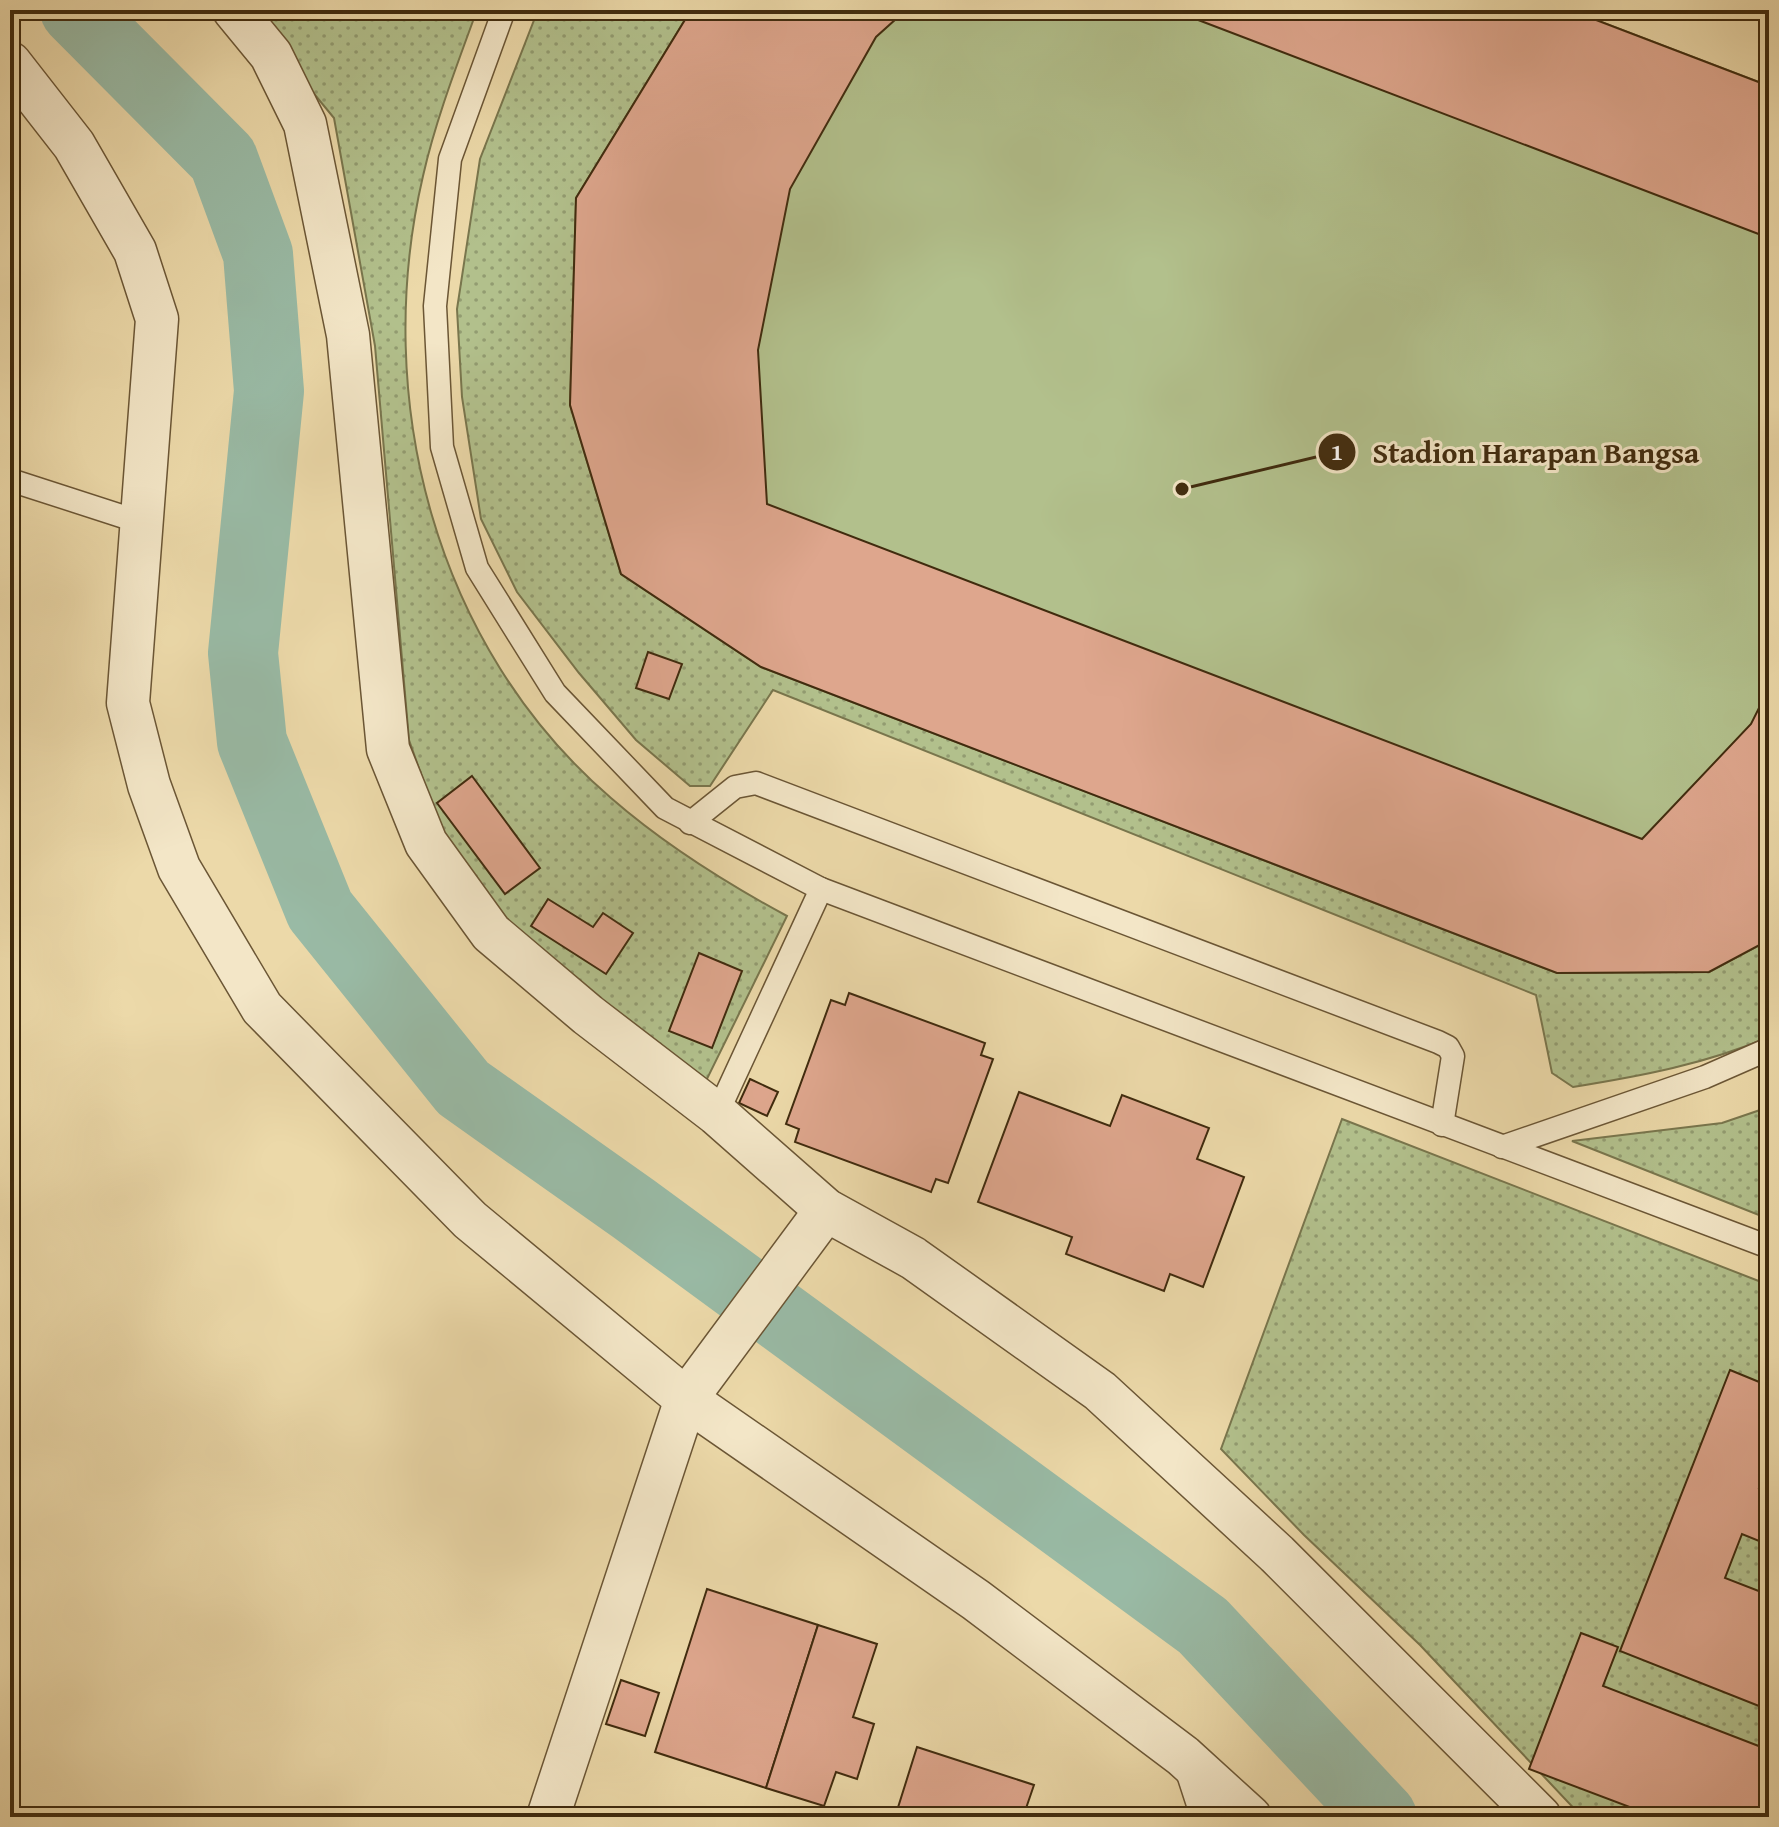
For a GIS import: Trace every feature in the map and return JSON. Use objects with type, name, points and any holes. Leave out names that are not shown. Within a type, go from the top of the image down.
[{"type":"street","points":[[234,10],[271,55],[305,124],[348,335],[388,749],[426,843],[491,933],[588,1015],[717,1114],[826,1210],[913,1258],[1100,1391],[1277,1554],[1540,1817]]},
{"type":"street","points":[[10,63],[74,145],[135,251],[157,319],[128,703],[149,785],[179,868],[262,1008],[470,1220],[697,1382],[976,1600],[1183,1756],[1250,1817]]},
{"type":"street","points":[[548,1817],[697,1382],[826,1210]]},
{"type":"lane","points":[[504,10],[450,159],[435,306],[442,447],[477,568],[555,693],[665,808],[821,889],[1769,1247]]},
{"type":"lane","points":[[10,480],[140,522]]},
{"type":"lane","points":[[690,823],[735,787],[756,783],[1438,1042],[1448,1047],[1454,1068],[1442,1125]]},
{"type":"lane","points":[[717,1114],[821,889]]},
{"type":"lane","points":[[1502,1147],[1705,1077],[1769,1049]]},
{"type":"lane","points":[[1183,1756],[1202,1817]]},
{"type":"green space","points":[[245,10],[477,10],[428,155],[409,261],[406,346],[413,431],[432,514],[460,594],[500,668],[550,737],[611,798],[652,831],[718,876],[787,916],[704,1085],[553,965],[497,909],[446,845],[409,740],[375,346],[334,118]]},
{"type":"green space","points":[[538,10],[691,10],[576,198],[1709,972],[1769,940],[1769,1037],[1673,1068],[1573,1087],[1552,1073],[1536,995],[773,690],[710,786],[690,786],[636,740],[579,673],[517,592],[481,519],[462,397],[457,309],[480,159]]},
{"type":"green space","points":[[691,10],[1570,10],[1769,86],[1769,940],[1709,972],[1557,973],[761,667],[621,574],[570,405],[576,198]]},
{"type":"green space","points":[[1769,1107],[1769,1219],[1572,1141],[1722,1123]]},
{"type":"green space","points":[[1342,1119],[1769,1285],[1769,1817],[1582,1817],[1420,1645],[1304,1535],[1221,1449]]},
{"type":"building","points":[[691,10],[906,10],[876,37],[790,189],[758,350],[767,504],[1642,839],[1751,724],[1769,688],[1769,940],[1709,972],[1557,973],[761,667],[621,574],[570,405],[576,198]]},
{"type":"building","points":[[1172,10],[1570,10],[1769,86],[1769,238]]},
{"type":"building","points":[[648,652],[682,664],[669,699],[636,688]]},
{"type":"building","points":[[472,776],[540,868],[505,894],[437,803]]},
{"type":"building","points":[[548,899],[593,927],[603,913],[633,933],[606,974],[531,926]]},
{"type":"building","points":[[699,953],[742,971],[712,1048],[669,1031]]},
{"type":"building","points":[[849,993],[985,1043],[981,1055],[993,1059],[948,1183],[936,1179],[931,1192],[795,1142],[799,1129],[786,1124],[831,1000],[845,1005]]},
{"type":"building","points":[[750,1079],[778,1092],[767,1116],[739,1103]]},
{"type":"building","points":[[1019,1092],[1110,1126],[1122,1095],[1209,1128],[1197,1159],[1244,1177],[1203,1287],[1170,1274],[1164,1291],[1066,1254],[1072,1237],[978,1202]]},
{"type":"building","points":[[1730,1370],[1769,1386],[1769,1464],[1759,1488],[1769,1492],[1769,1545],[1742,1534],[1725,1578],[1769,1595],[1769,1710],[1620,1651]]},
{"type":"building","points":[[707,1589],[818,1625],[766,1788],[655,1752]]},
{"type":"building","points":[[818,1625],[877,1644],[853,1717],[874,1724],[857,1779],[836,1772],[824,1806],[766,1788]]},
{"type":"building","points":[[1581,1633],[1618,1647],[1603,1686],[1769,1750],[1769,1817],[1656,1817],[1529,1769]]},
{"type":"building","points":[[621,1680],[659,1693],[645,1736],[606,1724]]},
{"type":"building","points":[[917,1747],[1034,1785],[1023,1817],[895,1817]]},
{"type":"waterway","points":[[75,10],[223,159],[258,254],[269,391],[243,653],[252,742],[320,910],[463,1088],[634,1209],[1203,1626],[1382,1817]]},
{"type":"place","name":"Stadion Harapan Bangsa","points":[[1182,489]]}]
